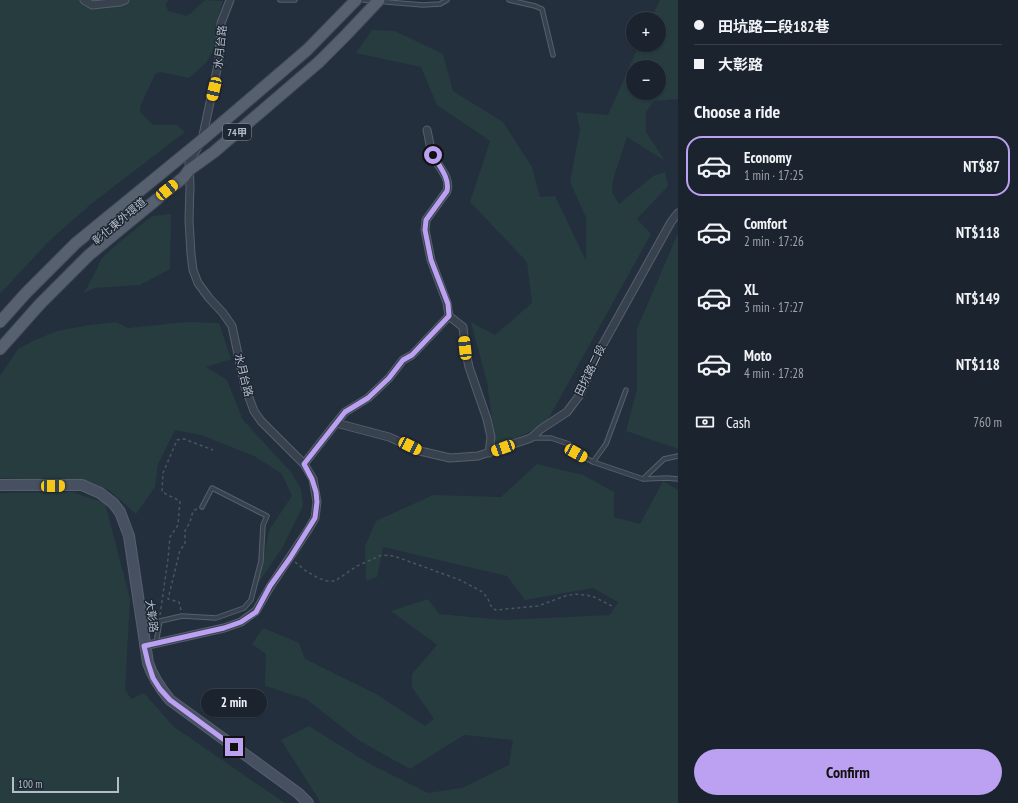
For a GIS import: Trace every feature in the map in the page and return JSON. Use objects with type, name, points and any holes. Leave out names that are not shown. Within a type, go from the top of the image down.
[{"type":"main road","name":"74甲","points":[[310,53],[347,0]]},
{"type":"main road","name":"彰化東外環道","points":[[147,191],[189,166],[215,144],[310,53],[356,0]]},
{"type":"main road","name":"彰化東外環道","points":[[0,322],[30,297],[80,247],[147,191],[202,140],[310,53],[342,31],[370,0]]},
{"type":"main road","name":"74甲","points":[[0,349],[30,297],[80,247],[147,191],[205,127],[310,53],[346,35],[379,0]]},
{"type":"main road","name":"74甲","points":[[0,311],[30,297]]},
{"type":"main road","name":"彰化東外環道","points":[[0,338],[30,297]]},
{"type":"main road","name":"大彰路","points":[[0,485],[82,485],[100,493],[114,503],[120,512],[128,536],[144,646],[153,678],[160,689],[170,700],[298,793],[308,803]]},
{"type":"street","points":[[84,0],[92,4],[120,2],[125,0]]},
{"type":"street","name":"水月台路","points":[[144,646],[224,628],[241,622],[256,612],[270,586],[290,558],[315,518],[317,502],[312,479],[304,464],[261,421],[254,411],[245,387],[232,326],[198,283],[193,270],[189,220],[189,166],[202,140],[219,60],[221,23],[230,0]]},
{"type":"street","points":[[427,130],[433,155],[446,178],[448,186],[447,191],[426,220],[425,230],[431,260],[448,304],[449,316],[463,327],[469,368],[487,419],[491,437],[489,453]]},
{"type":"street","name":"田坑路二段","points":[[336,423],[389,436],[420,452],[450,458],[478,456],[531,438],[541,429],[567,412],[579,396],[602,346],[671,222],[678,213]]},
{"type":"street","points":[[304,464],[345,412],[368,398],[389,378],[403,360],[412,355],[449,316]]},
{"type":"lane","points":[[280,0],[295,0]]},
{"type":"lane","points":[[363,0],[423,5],[440,4],[447,0]]},
{"type":"lane","points":[[509,0],[542,9],[553,54]]},
{"type":"lane","points":[[593,462],[606,444],[626,390]]},
{"type":"lane","points":[[531,438],[551,438],[569,444],[576,453],[593,462],[643,479],[678,479]]},
{"type":"lane","points":[[643,479],[664,459],[678,456]]},
{"type":"lane","points":[[156,644],[160,621],[182,616],[216,618],[244,608],[251,600],[261,561],[263,525],[268,516],[212,488],[202,507]]},
{"type":"path","points":[[160,621],[170,537],[178,525],[180,501],[162,492],[163,473],[177,440],[184,439],[213,450]]},
{"type":"path","points":[[182,616],[179,602],[168,599],[180,550],[185,544],[185,531],[190,522],[193,511],[202,507]]},
{"type":"path","points":[[290,558],[306,571],[318,578],[327,581],[335,581],[357,566],[382,555],[394,556],[460,580],[481,591],[492,608],[496,610],[538,606],[575,594],[592,596],[614,607]]},
{"type":"green space","points":[[0,0],[168,0],[166,5],[168,11],[186,16],[205,0],[223,1],[216,24],[215,47],[206,63],[189,78],[160,72],[155,74],[140,107],[140,112],[153,125],[177,125],[185,132],[91,204],[49,241],[0,294]]},
{"type":"green space","points":[[660,0],[678,0],[678,99],[666,100],[666,60],[632,60],[636,52],[666,52],[666,12],[654,12]]},
{"type":"green space","points":[[372,30],[395,31],[443,54],[453,91],[503,122],[532,167],[540,197],[555,196],[586,261],[586,218],[570,182],[580,129],[576,112],[608,115],[626,74],[626,100],[666,100],[654,101],[646,112],[646,132],[665,161],[627,137],[613,180],[612,192],[619,204],[653,176],[665,172],[668,186],[637,219],[651,234],[545,425],[496,447],[487,382],[471,322],[495,335],[532,303],[527,262],[470,202],[490,141],[437,105],[421,67],[356,53]]},
{"type":"green space","points":[[171,214],[170,269],[140,285],[95,288],[84,293],[101,259],[117,244],[152,216]]},
{"type":"green space","points":[[678,233],[678,449],[626,431],[637,389],[637,329]]},
{"type":"green space","points":[[116,322],[128,328],[187,322],[219,323],[231,359],[206,367],[227,380],[243,420],[291,472],[301,489],[303,506],[282,548],[255,588],[264,557],[269,530],[292,496],[282,474],[254,456],[201,435],[175,430],[158,464],[155,487],[136,514],[109,490],[88,482],[0,478],[0,376],[18,349],[57,331]]},
{"type":"green space","points":[[537,464],[583,475],[614,492],[614,517],[640,524],[663,481],[678,490],[678,803],[321,803],[281,740],[309,726],[368,763],[428,793],[462,788],[509,765],[513,740],[464,735],[410,769],[360,741],[306,699],[265,686],[266,654],[252,644],[263,628],[299,643],[305,659],[376,694],[425,726],[434,719],[412,687],[412,674],[437,645],[391,611],[428,599],[439,614],[504,620],[610,615],[618,602],[593,588],[525,600],[507,576],[383,547],[377,577],[366,581],[365,546],[376,521],[433,495],[501,497]]},
{"type":"green space","points":[[72,492],[105,503],[130,599],[125,689],[131,699],[144,693],[174,727],[285,803],[0,803],[0,493]]},
{"type":"route","points":[[234,747],[170,700],[160,689],[153,678],[144,646],[224,628],[241,622],[256,612],[270,586],[290,558],[315,518],[317,502],[316,492],[312,479],[304,464],[345,412],[368,398],[389,378],[403,360],[412,355],[449,316],[448,304],[431,260],[425,230],[426,220],[447,191],[448,186],[446,178],[433,155]]}]
